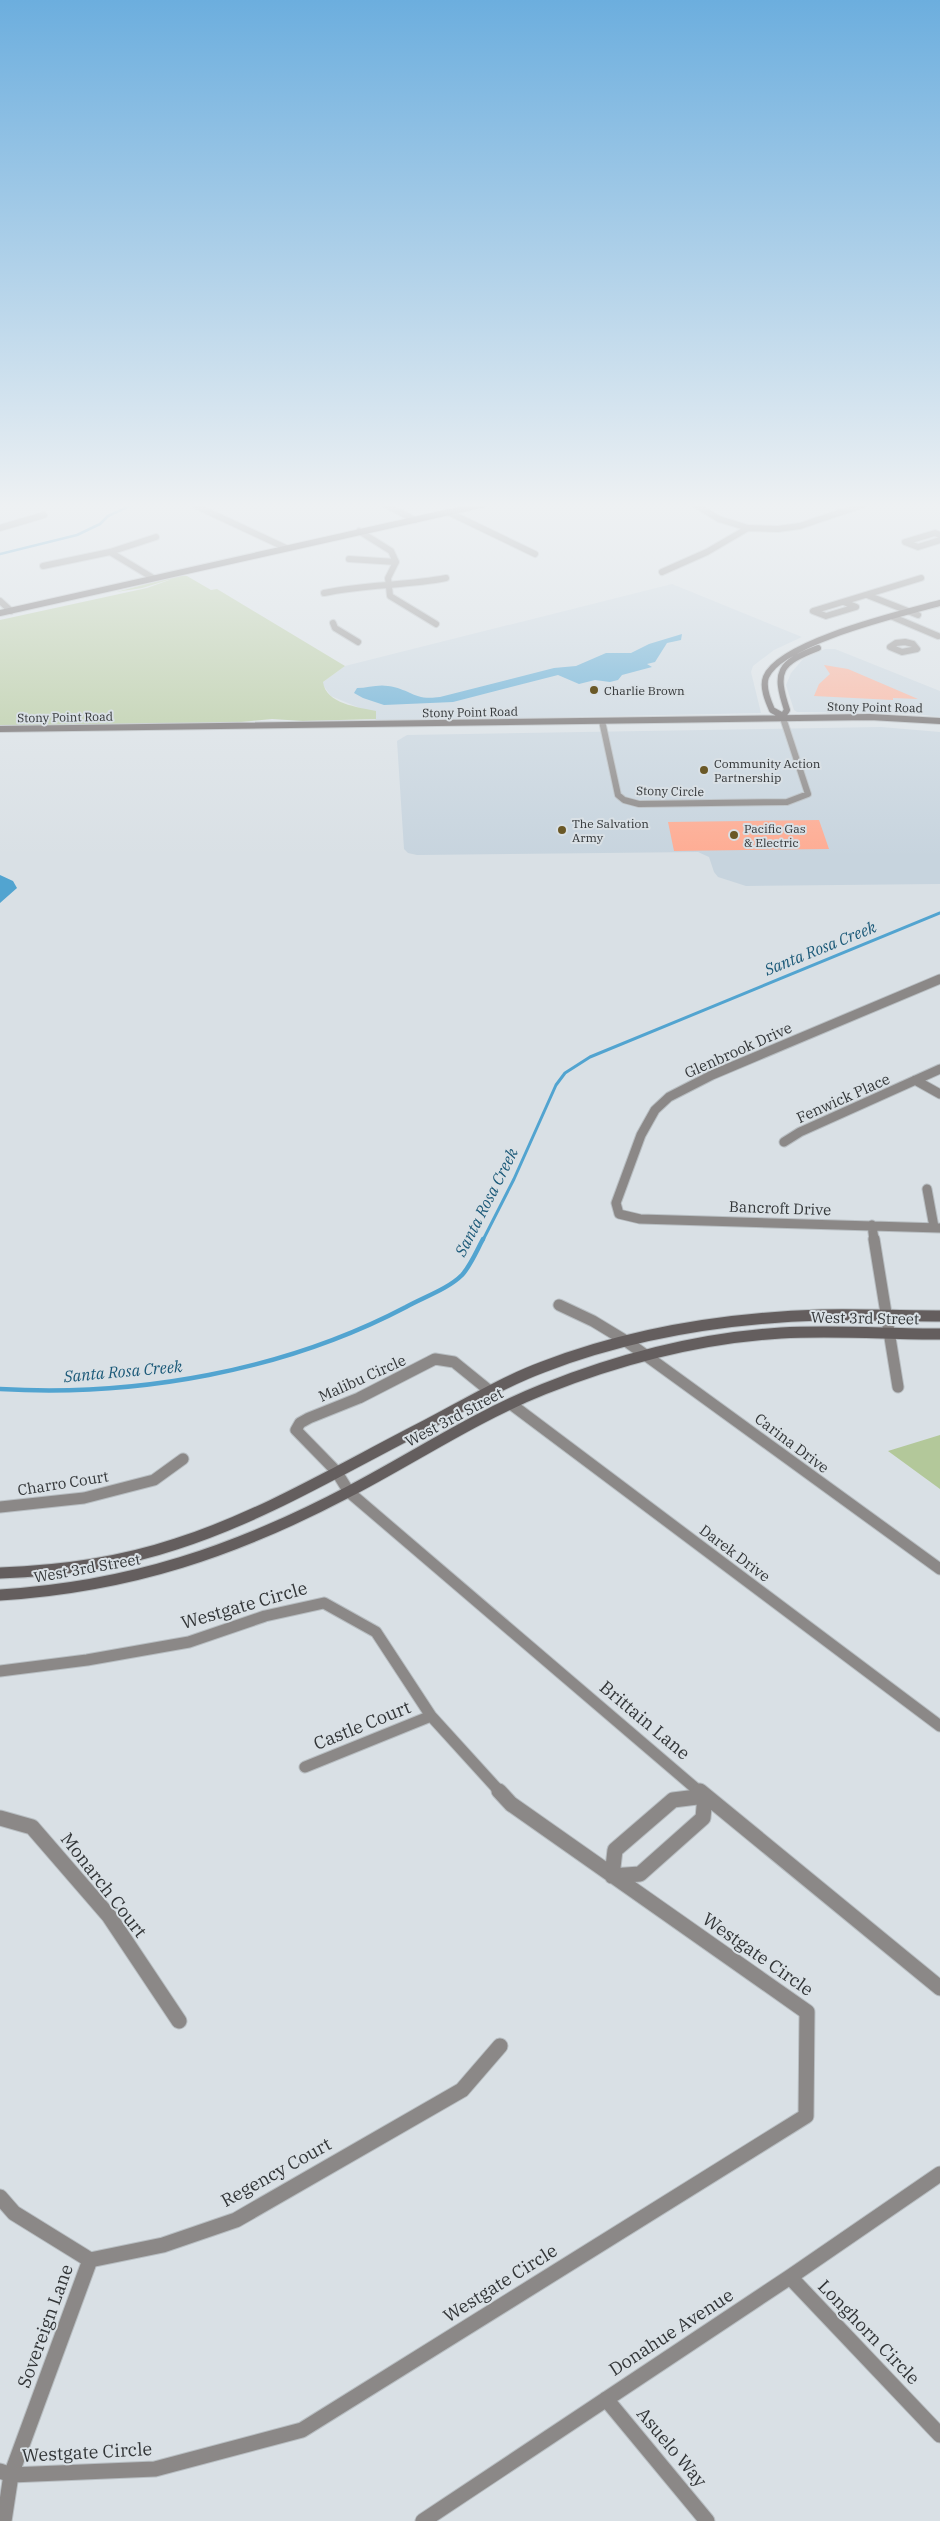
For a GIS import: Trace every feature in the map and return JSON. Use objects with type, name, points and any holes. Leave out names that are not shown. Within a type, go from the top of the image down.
[{"type":"main road","points":[[878,622],[812,642],[788,654],[774,665],[766,676],[767,695],[772,710],[784,720],[787,710],[779,684],[786,667],[795,658],[831,642],[899,622]]},
{"type":"main road","name":"Stony Point Road","points":[[0,735],[870,717],[940,721]]},
{"type":"main road","name":"Stony Point Road","points":[[784,720],[940,727]]},
{"type":"main road","name":"Stony Point Road","points":[[0,729],[602,724]]},
{"type":"main road","name":"West 3rd Street","points":[[0,1573],[72,1567],[137,1554],[197,1537],[245,1518],[542,1367],[624,1342],[666,1333],[765,1318],[821,1315],[940,1316]]},
{"type":"main road","name":"West 3rd Street","points":[[0,1595],[48,1593],[77,1588],[170,1567],[244,1543],[349,1492],[511,1404],[571,1378],[646,1356],[720,1341],[810,1332],[940,1334]]},
{"type":"street","points":[[432,622],[436,624]]},
{"type":"street","points":[[903,622],[939,636]]},
{"type":"street","points":[[333,623],[335,628],[358,642]]},
{"type":"street","points":[[930,639],[939,636]]},
{"type":"street","points":[[913,644],[921,641]]},
{"type":"street","name":"Stony Circle","points":[[602,724],[618,795],[624,800],[639,804],[787,802],[808,794],[784,720]]},
{"type":"street","name":"Glenbrook Drive","points":[[619,1214],[616,1203],[644,1130],[652,1114],[680,1090],[712,1074],[940,979]]},
{"type":"street","name":"Fenwick Place","points":[[784,1142],[800,1132],[940,1069]]},
{"type":"street","points":[[915,1080],[940,1094]]},
{"type":"street","points":[[927,1189],[937,1228]]},
{"type":"street","name":"Bancroft Drive","points":[[619,1214],[640,1219],[937,1228]]},
{"type":"street","points":[[872,1225],[898,1387]]},
{"type":"street","name":"Carina Drive","points":[[559,1305],[578,1312],[646,1356],[784,1454],[826,1489],[940,1569]]},
{"type":"street","name":"Malibu Circle","points":[[336,1471],[296,1430],[300,1423],[359,1398],[435,1359],[454,1362],[491,1392]]},
{"type":"street","name":"Darek Drive","points":[[511,1404],[940,1726]]},
{"type":"street","name":"Charro Court","points":[[0,1507],[84,1498],[154,1480],[183,1459]]},
{"type":"street","name":"Brittain Lane","points":[[336,1471],[349,1492],[705,1796],[940,1988]]},
{"type":"street","name":"Westgate Circle","points":[[0,1671],[87,1660],[189,1642],[264,1616],[324,1603],[376,1632],[431,1716],[511,1804],[807,2012],[806,2116],[302,2430],[155,2470],[6,2473]]},
{"type":"street","name":"Castle Court","points":[[305,1767],[431,1716]]},
{"type":"street","points":[[705,1796],[703,1818],[640,1874],[612,1876],[615,1850],[659,1812],[673,1800],[705,1796]]},
{"type":"street","name":"Monarch Court","points":[[0,1818],[32,1826],[109,1916],[179,2021]]},
{"type":"street","name":"Regency Court","points":[[90,2260],[163,2245],[236,2220],[462,2090],[500,2046]]},
{"type":"street","name":"Donahue Avenue","points":[[423,2521],[790,2277],[940,2174]]},
{"type":"street","points":[[0,2197],[14,2213],[90,2260]]},
{"type":"street","name":"Sovereign Lane","points":[[4,2521],[6,2473],[90,2260]]},
{"type":"street","name":"Longhorn Circle","points":[[790,2277],[940,2435]]},
{"type":"street","name":"Asuelo Way","points":[[606,2399],[707,2521]]},
{"type":"shaded area","points":[[522,622],[764,622],[802,637],[774,650],[753,666],[751,672],[761,713],[374,721],[376,719],[362,709],[331,696],[323,685],[323,682],[345,666]]},
{"type":"shaded area","points":[[825,649],[835,649],[940,691],[940,717],[909,713],[797,712],[794,710],[786,685],[791,673],[803,659]]},
{"type":"shaded area","points":[[881,727],[940,732],[940,884],[746,886],[718,877],[714,872],[709,857],[698,852],[417,855],[408,853],[404,849],[397,741],[407,735]]},
{"type":"green space","points":[[0,622],[271,622],[345,666],[323,682],[325,689],[330,695],[336,700],[352,706],[376,711],[376,719],[303,721],[272,719],[222,724],[0,726]]},
{"type":"green space","points":[[940,1435],[940,1489],[888,1451]]},
{"type":"water","points":[[682,634],[681,640],[667,643],[655,662],[647,664],[652,667],[622,675],[618,680],[610,682],[595,680],[579,684],[558,675],[453,702],[384,705],[354,693],[357,688],[384,686],[396,687],[418,696],[440,697],[554,668],[576,666],[606,653],[631,653],[649,644]]},
{"type":"water","points":[[0,875],[13,881],[17,888],[0,903]]},
{"type":"building","points":[[824,665],[848,669],[918,699],[893,698],[893,700],[814,696],[819,684],[830,674]]},
{"type":"building","points":[[819,820],[829,849],[674,851],[668,822]]},
{"type":"waterway","name":"Santa Rosa Creek","points":[[483,1240],[514,1179],[556,1085],[565,1073],[590,1057],[940,913]]},
{"type":"waterway","name":"Santa Rosa Creek","points":[[0,1389],[104,1389],[156,1383],[209,1375],[260,1363],[310,1348],[359,1329],[450,1284],[465,1271],[483,1239]]},
{"type":"place","name":"Charlie Brown","points":[[594,690]]},
{"type":"place","name":"Community Action Partnership","points":[[704,770]]},
{"type":"place","name":"The Salvation Army","points":[[562,830]]},
{"type":"place","name":"Pacific Gas & Electric","points":[[734,835]]}]
